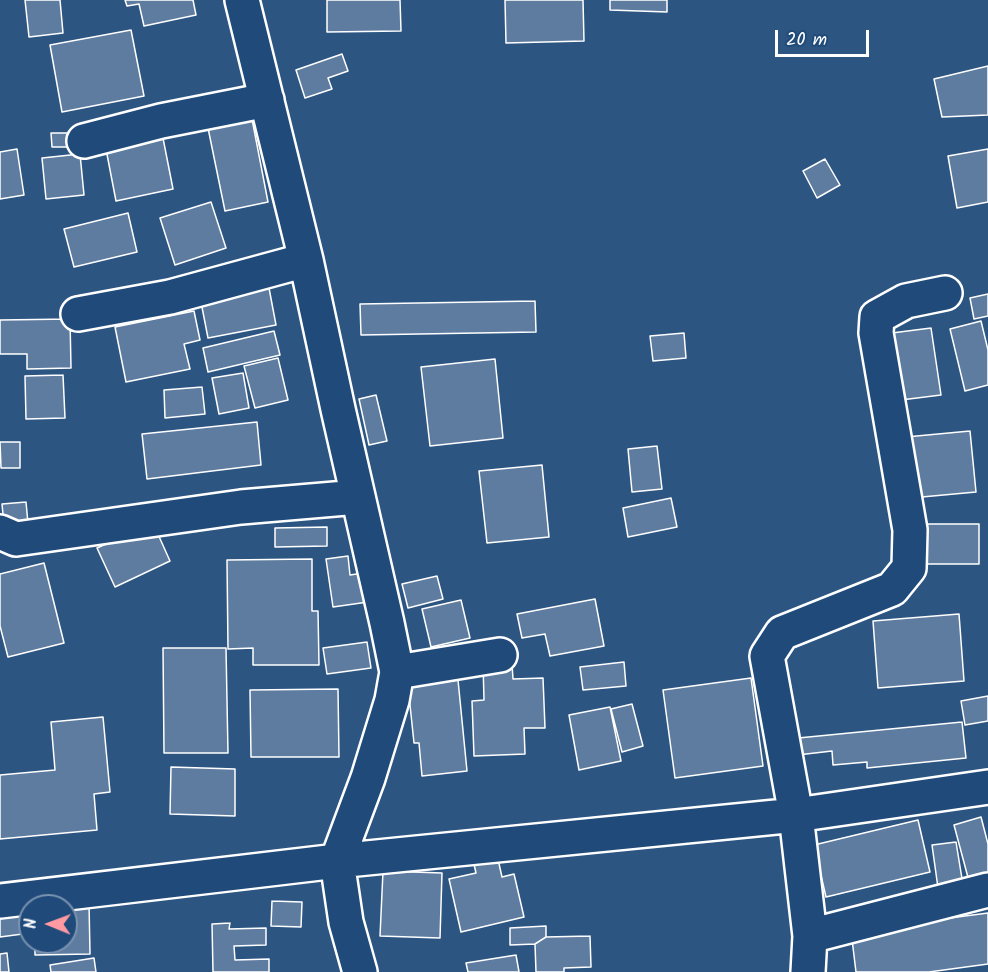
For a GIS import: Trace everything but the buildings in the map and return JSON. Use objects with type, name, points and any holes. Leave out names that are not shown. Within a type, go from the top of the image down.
[{"type":"street","points":[[242,0],[306,260],[397,672],[393,700],[368,778],[337,861],[346,922],[360,972]]},
{"type":"street","points":[[84,141],[161,121],[267,100]]},
{"type":"street","points":[[78,314],[170,297],[306,260]]},
{"type":"street","points":[[808,972],[810,936],[796,815],[767,656],[782,633],[892,589],[909,568],[910,530],[876,333],[877,317],[906,301],[945,293]]},
{"type":"street","points":[[0,532],[16,539],[242,507],[358,497]]},
{"type":"street","points":[[397,672],[500,655]]},
{"type":"street","points":[[0,901],[337,861],[796,815],[988,788]]},
{"type":"street","points":[[810,936],[988,890]]}]
